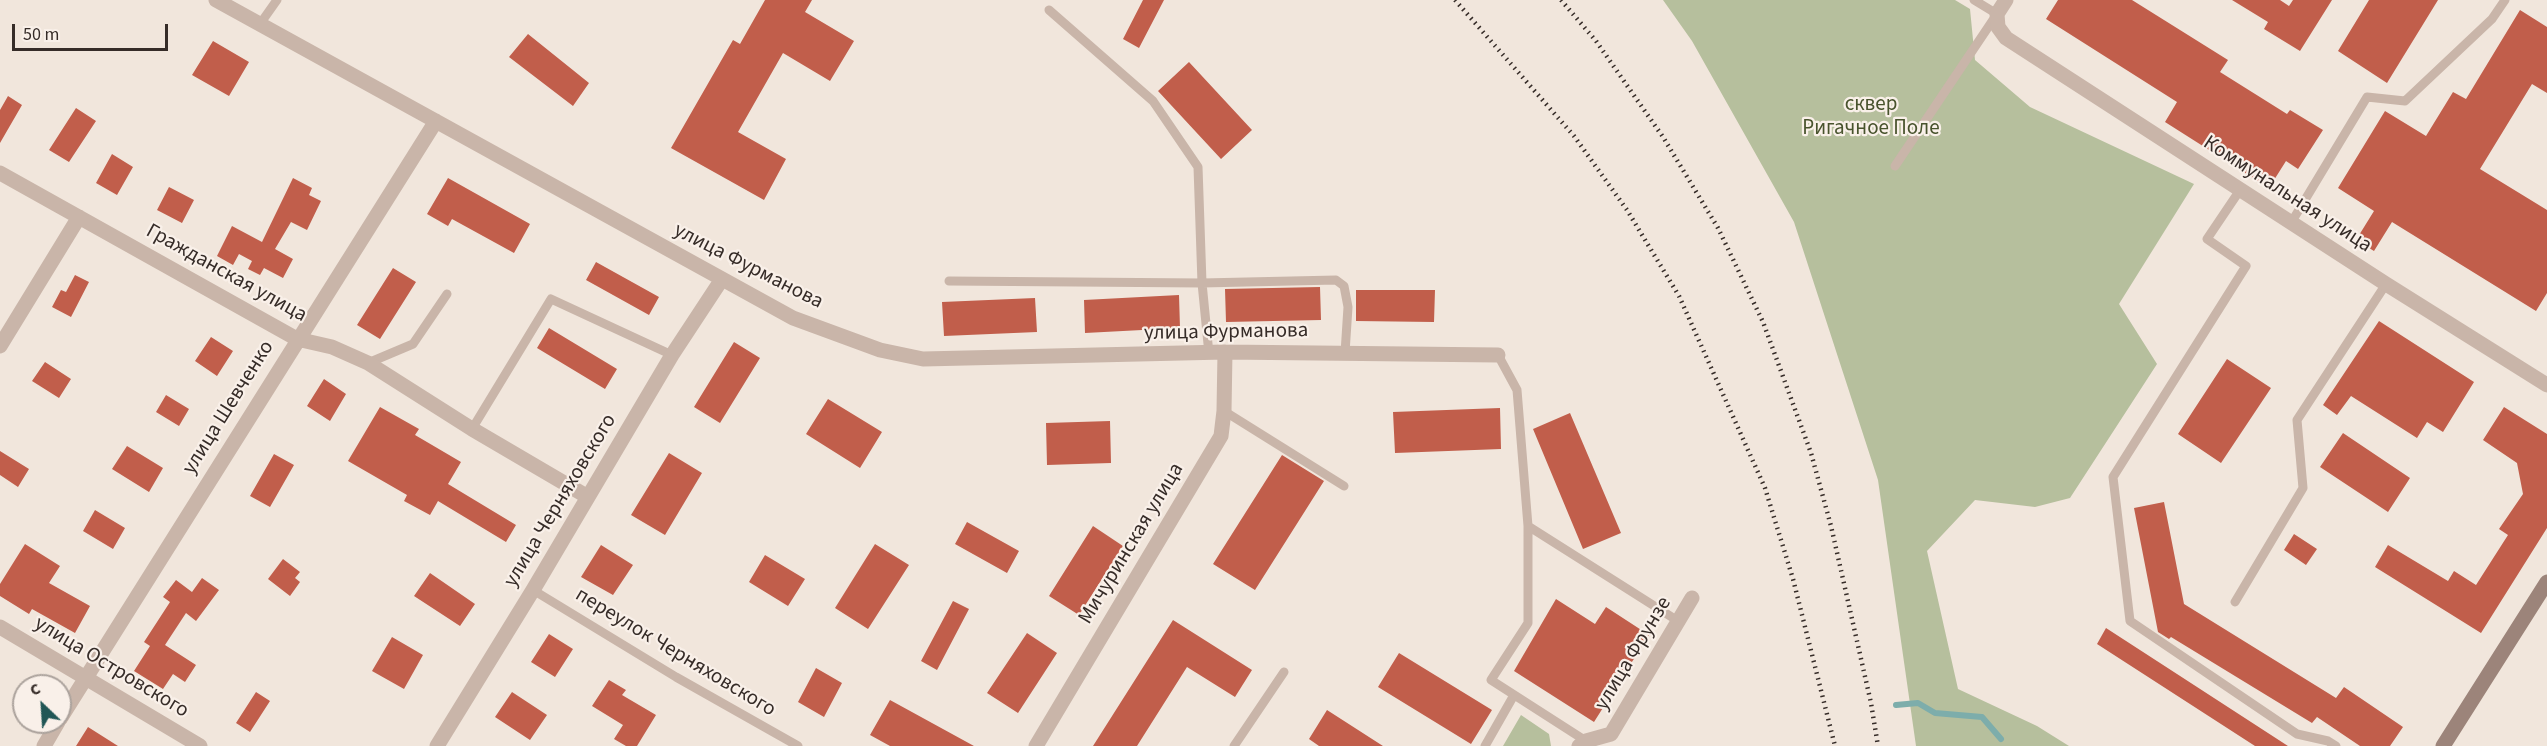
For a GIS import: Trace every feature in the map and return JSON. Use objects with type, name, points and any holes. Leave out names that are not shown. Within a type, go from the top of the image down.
[{"type":"main road","points":[[2444,746],[2505,645],[2547,582]]},
{"type":"street","name":"улица Фурманова","points":[[216,0],[793,318],[880,350],[923,359],[1225,352],[1498,355]]},
{"type":"street","points":[[1997,14],[2006,0]]},
{"type":"street","name":"Коммунальная улица","points":[[1997,14],[1998,27],[2006,38],[2386,284],[2547,385]]},
{"type":"street","name":"улица Шевченко","points":[[72,699],[436,121]]},
{"type":"street","name":"Гражданская улица","points":[[0,173],[297,339],[332,347],[368,363],[472,429],[588,497]]},
{"type":"street","points":[[0,345],[80,217]]},
{"type":"street","name":"улица Черняховского","points":[[437,746],[533,590],[672,355],[722,279]]},
{"type":"street","name":"Мичуринская улица","points":[[1036,746],[1221,436],[1224,411],[1225,352]]},
{"type":"street","name":"улица Фрунзе","points":[[1583,744],[1611,734],[1692,598]]},
{"type":"street","name":"улица Островского","points":[[0,627],[200,746]]},
{"type":"lane","points":[[260,24],[277,0]]},
{"type":"lane","points":[[1895,166],[1997,14],[1974,0]]},
{"type":"lane","points":[[2291,223],[2367,97],[2405,101],[2492,19],[2505,0]]},
{"type":"lane","points":[[1049,10],[1153,101],[1198,167],[1202,284],[1209,354]]},
{"type":"lane","points":[[2240,190],[2207,239],[2246,266],[2113,477],[2130,621],[2297,734],[2328,741],[2336,746]]},
{"type":"lane","points":[[949,281],[1202,284],[1336,280],[1344,286],[1348,307],[1346,353]]},
{"type":"lane","points":[[2235,602],[2303,488],[2297,420],[2386,284]]},
{"type":"lane","points":[[368,363],[412,344],[447,294]]},
{"type":"lane","points":[[472,429],[551,298],[672,355]]},
{"type":"lane","points":[[1498,355],[1516,390],[1528,526],[1528,623],[1491,680],[1583,744]]},
{"type":"lane","points":[[1224,411],[1344,486]]},
{"type":"lane","points":[[1528,526],[1678,621]]},
{"type":"lane","name":"переулок Черняховского","points":[[533,590],[676,677],[798,746]]},
{"type":"lane","points":[[1234,746],[1284,672]]},
{"type":"lane","points":[[1485,746],[1514,695]]},
{"type":"green space","name":"сквер Ригачное Поле","points":[[1663,0],[1955,0],[1970,9],[1975,60],[2030,107],[2194,184],[2119,304],[2157,364],[2070,498],[2035,507],[1975,500],[1927,551],[1958,689],[2037,726],[2069,746],[1916,746],[1878,480],[1794,222],[1692,41]]},
{"type":"green space","points":[[1521,715],[1549,734],[1551,746],[1503,746]]},
{"type":"building","points":[[765,0],[812,0],[805,12],[854,41],[830,81],[783,53],[738,132],[786,159],[764,200],[671,148],[733,40],[740,44]]},
{"type":"building","points":[[1143,0],[1164,0],[1139,48],[1123,39]]},
{"type":"building","points":[[2058,0],[2132,0],[2228,60],[2220,72],[2287,114],[2290,110],[2323,130],[2298,169],[2286,161],[2269,188],[2165,122],[2177,102],[2046,19]]},
{"type":"building","points":[[2232,0],[2280,0],[2289,6],[2293,0],[2332,0],[2300,51],[2264,29],[2268,22]]},
{"type":"building","points":[[2369,0],[2438,0],[2387,83],[2338,51]]},
{"type":"building","points":[[2520,10],[2547,27],[2547,93],[2532,84],[2480,169],[2547,210],[2547,293],[2536,311],[2392,222],[2374,251],[2356,240],[2374,211],[2338,188],[2385,111],[2426,136],[2453,92],[2466,99]]},
{"type":"building","points":[[528,34],[589,83],[573,106],[509,57]]},
{"type":"building","points":[[213,41],[249,62],[229,96],[192,75]]},
{"type":"building","points":[[1189,62],[1252,130],[1221,159],[1158,91]]},
{"type":"building","points":[[8,96],[22,105],[0,143],[0,110]]},
{"type":"building","points":[[76,108],[96,121],[69,162],[49,150]]},
{"type":"building","points":[[112,154],[133,167],[117,195],[96,183]]},
{"type":"building","points":[[293,178],[312,188],[309,195],[321,201],[307,230],[291,222],[275,249],[293,259],[283,278],[264,268],[260,275],[248,269],[252,261],[239,254],[233,265],[217,256],[232,226],[262,242]]},
{"type":"building","points":[[448,178],[530,224],[514,253],[452,219],[448,226],[427,214]]},
{"type":"building","points":[[169,187],[194,200],[182,223],[157,210]]},
{"type":"building","points":[[596,262],[659,297],[649,315],[586,280]]},
{"type":"building","points":[[393,268],[416,282],[380,339],[357,325]]},
{"type":"building","points":[[75,275],[89,282],[71,317],[52,307],[61,290],[66,292]]},
{"type":"building","points":[[1320,287],[1321,320],[1226,322],[1225,289]]},
{"type":"building","points":[[1356,290],[1435,290],[1434,322],[1356,321]]},
{"type":"building","points":[[1179,295],[1180,328],[1085,333],[1084,300]]},
{"type":"building","points":[[1035,298],[1037,332],[944,336],[942,302]]},
{"type":"building","points":[[2379,321],[2474,382],[2443,432],[2427,422],[2417,438],[2351,396],[2337,415],[2323,405]]},
{"type":"building","points":[[549,328],[617,369],[605,389],[537,348]]},
{"type":"building","points":[[211,337],[233,351],[217,376],[195,361]]},
{"type":"building","points":[[734,342],[760,358],[720,423],[694,407]]},
{"type":"building","points":[[2227,359],[2271,388],[2221,463],[2178,434]]},
{"type":"building","points":[[45,362],[71,379],[59,398],[32,381]]},
{"type":"building","points":[[324,379],[346,394],[330,421],[307,406]]},
{"type":"building","points":[[166,395],[189,409],[179,426],[156,412]]},
{"type":"building","points":[[828,399],[882,432],[860,468],[806,434]]},
{"type":"building","points":[[380,407],[419,429],[415,435],[461,462],[448,484],[516,525],[506,542],[438,501],[430,515],[404,501],[407,495],[348,461]]},
{"type":"building","points":[[2504,407],[2547,434],[2547,528],[2481,633],[2375,567],[2388,545],[2448,581],[2454,571],[2476,585],[2508,535],[2499,529],[2523,494],[2517,463],[2483,440]]},
{"type":"building","points":[[1500,408],[1501,449],[1395,453],[1393,412]]},
{"type":"building","points":[[1570,413],[1621,533],[1583,549],[1533,429]]},
{"type":"building","points":[[1110,421],[1111,463],[1047,465],[1046,423]]},
{"type":"building","points":[[2343,433],[2410,478],[2388,512],[2320,467]]},
{"type":"building","points":[[127,446],[163,468],[149,492],[112,469]]},
{"type":"building","points":[[0,451],[29,469],[18,487],[0,475]]},
{"type":"building","points":[[669,453],[702,473],[665,535],[631,515]]},
{"type":"building","points":[[274,454],[294,465],[270,507],[250,496]]},
{"type":"building","points":[[1282,455],[1324,481],[1255,590],[1213,564]]},
{"type":"building","points":[[2164,502],[2184,604],[2336,698],[2344,687],[2403,727],[2390,746],[2360,746],[2317,717],[2312,723],[2171,637],[2169,639],[2158,632],[2134,508]]},
{"type":"building","points":[[95,510],[125,528],[113,549],[83,531]]},
{"type":"building","points":[[967,522],[1019,551],[1007,573],[955,544]]},
{"type":"building","points":[[1093,526],[1123,546],[1079,615],[1049,596]]},
{"type":"building","points":[[2294,534],[2317,549],[2306,565],[2284,550]]},
{"type":"building","points":[[25,544],[60,566],[49,583],[90,606],[75,633],[32,609],[29,614],[0,596],[0,584]]},
{"type":"building","points":[[875,544],[909,565],[868,629],[835,608]]},
{"type":"building","points":[[601,545],[633,565],[613,595],[581,577]]},
{"type":"building","points":[[765,555],[805,579],[788,606],[749,582]]},
{"type":"building","points":[[283,559],[300,572],[295,578],[300,582],[290,596],[268,579]]},
{"type":"building","points":[[430,573],[475,604],[460,626],[414,596]]},
{"type":"building","points":[[202,578],[219,590],[196,621],[186,613],[165,645],[196,665],[185,682],[173,674],[163,689],[134,671],[150,646],[144,642],[170,602],[163,597],[176,580],[192,592]]},
{"type":"building","points":[[1556,599],[1595,624],[1606,607],[1649,635],[1594,722],[1514,671]]},
{"type":"building","points":[[953,601],[969,609],[937,670],[921,661]]},
{"type":"building","points":[[1173,620],[1252,670],[1235,697],[1187,667],[1137,746],[1093,746]]},
{"type":"building","points":[[2106,628],[2288,746],[2255,746],[2097,644]]},
{"type":"building","points":[[1027,633],[1057,653],[1018,713],[987,693]]},
{"type":"building","points":[[549,634],[573,649],[555,677],[531,662]]},
{"type":"building","points":[[392,637],[423,655],[404,689],[372,671]]},
{"type":"building","points":[[1399,653],[1492,710],[1471,744],[1378,687]]},
{"type":"building","points":[[816,668],[842,683],[824,717],[798,702]]},
{"type":"building","points":[[609,680],[626,690],[622,695],[656,715],[637,746],[626,746],[614,739],[623,725],[592,706]]},
{"type":"building","points":[[256,692],[270,701],[250,732],[236,723]]},
{"type":"building","points":[[512,692],[547,715],[530,740],[495,717]]},
{"type":"building","points":[[890,700],[974,746],[890,746],[870,735]]},
{"type":"building","points":[[1327,710],[1383,746],[1319,746],[1309,739]]},
{"type":"building","points":[[88,727],[118,746],[76,746]]},
{"type":"waterway","points":[[1896,705],[1918,703],[1935,713],[1982,717],[2001,739]]},
{"type":"railway","points":[[1455,0],[1574,136],[1627,210],[1679,296],[1765,488],[1793,579],[1835,746]]},
{"type":"railway","points":[[1561,0],[1596,41],[1663,137],[1718,228],[1763,322],[1811,453],[1831,526],[1871,703],[1878,746]]}]
